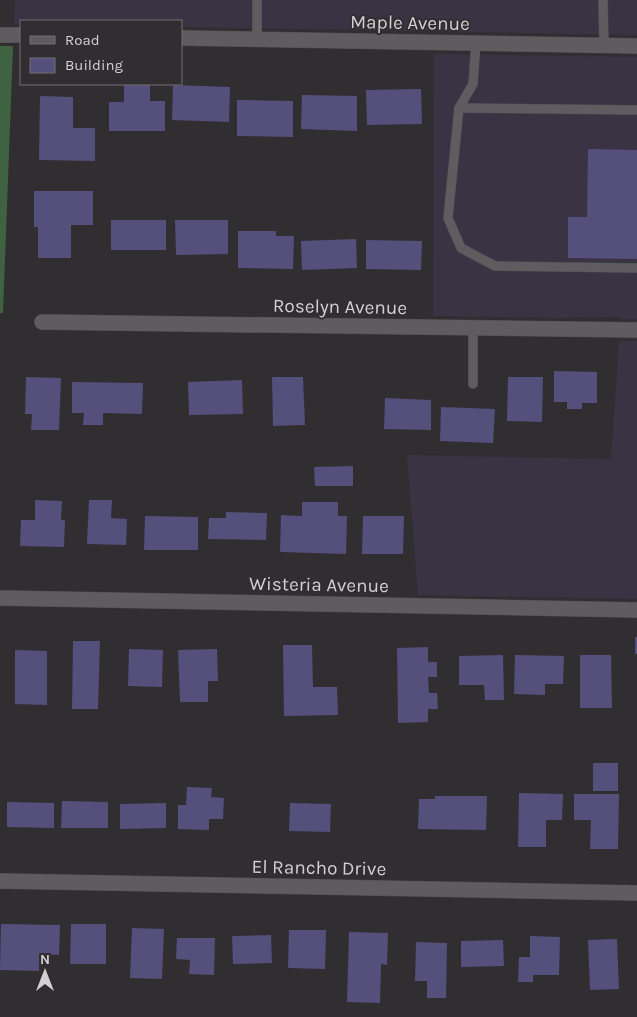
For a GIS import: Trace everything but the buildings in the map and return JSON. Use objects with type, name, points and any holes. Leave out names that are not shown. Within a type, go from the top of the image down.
[{"type":"street","points":[[0,34],[20,35]]},
{"type":"street","name":"Maple Avenue","points":[[182,38],[637,46]]},
{"type":"street","name":"Roselyn Avenue","points":[[42,322],[637,330]]},
{"type":"street","name":"Wisteria Avenue","points":[[0,598],[637,610]]},
{"type":"street","name":"El Rancho Drive","points":[[0,881],[637,893]]},
{"type":"lane","points":[[257,0],[257,39]]},
{"type":"lane","points":[[604,0],[604,46]]},
{"type":"lane","points":[[476,43],[472,84],[459,108],[448,218],[460,248],[495,266],[637,268]]},
{"type":"lane","points":[[459,108],[637,110]]},
{"type":"lane","points":[[473,328],[473,384]]},
{"type":"shaded area","points":[[15,0],[637,0],[637,35],[182,27],[182,20],[20,20],[20,24],[14,24]]},
{"type":"shaded area","points":[[434,54],[637,57],[637,319],[621,319],[621,317],[433,316]]},
{"type":"shaded area","points":[[619,341],[637,341],[637,599],[418,595],[407,455],[611,459]]},
{"type":"green space","points":[[0,46],[13,46],[3,313],[0,313]]}]
